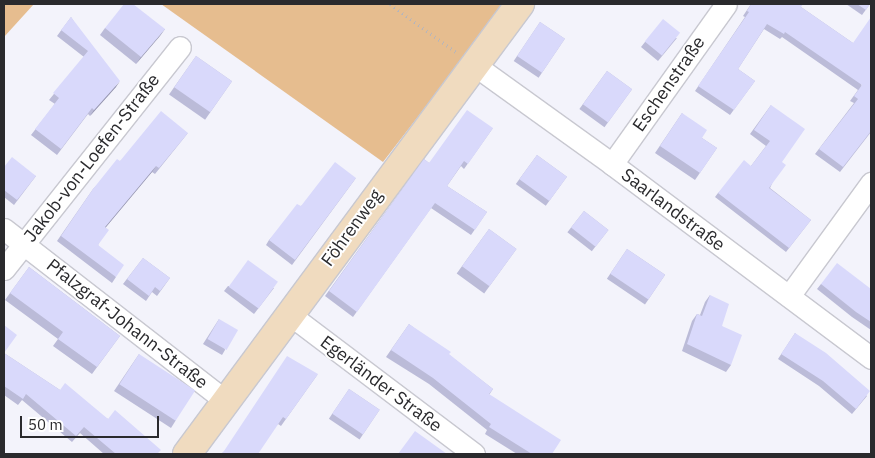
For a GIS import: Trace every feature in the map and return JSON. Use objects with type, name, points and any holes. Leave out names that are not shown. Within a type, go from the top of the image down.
[{"type":"street","name":"Föhrenweg","points":[[187,454],[473,64],[520,4]]},
{"type":"street","name":"Eschenstraße","points":[[612,164],[726,4]]},
{"type":"street","name":"Jakob-von-Loefen-Straße","points":[[4,269],[180,47]]},
{"type":"street","name":"Saarlandstraße","points":[[473,64],[612,164],[871,358]]},
{"type":"street","points":[[789,296],[871,183]]},
{"type":"street","name":"Pfalzgraf-Johann-Straße","points":[[4,229],[226,402]]},
{"type":"street","name":"Egerländer Straße","points":[[289,314],[474,454]]},
{"type":"path","points":[[390,4],[473,64]]},
{"type":"shaded area","points":[[4,4],[34,4],[4,37]]},
{"type":"shaded area","points":[[161,4],[505,4],[383,162]]},
{"type":"building","points":[[124,4],[133,4],[165,29],[141,57],[105,28]]},
{"type":"building","points":[[751,4],[803,4],[801,7],[853,43],[871,17],[871,131],[843,167],[819,149],[858,99],[854,96],[862,85],[785,32],[784,34],[767,24],[738,69],[755,81],[734,110],[698,86],[749,12],[747,11]]},
{"type":"building","points":[[857,4],[870,4],[866,10]]},
{"type":"building","points":[[71,17],[120,81],[94,110],[92,108],[61,149],[35,129],[59,98],[53,93],[88,51],[61,30]]},
{"type":"building","points":[[663,19],[680,33],[662,55],[645,42]]},
{"type":"building","points":[[540,22],[565,39],[542,73],[517,56]]},
{"type":"building","points":[[196,56],[232,81],[210,112],[174,87]]},
{"type":"building","points":[[607,71],[632,89],[608,122],[583,104]]},
{"type":"building","points":[[771,105],[805,129],[782,162],[786,165],[769,188],[811,220],[789,248],[718,193],[744,160],[751,166],[770,141],[754,130]]},
{"type":"building","points":[[467,110],[493,128],[468,164],[464,161],[447,186],[487,212],[475,230],[435,203],[357,312],[329,291],[424,159],[429,163]]},
{"type":"building","points":[[161,111],[188,133],[159,168],[156,166],[105,227],[109,230],[98,245],[124,265],[116,277],[61,236],[93,189],[117,159],[120,161]]},
{"type":"building","points":[[682,113],[707,130],[702,138],[717,148],[700,173],[660,146]]},
{"type":"building","points":[[537,155],[567,177],[549,201],[519,179]]},
{"type":"building","points":[[12,157],[36,176],[17,200],[4,190],[4,167]]},
{"type":"building","points":[[335,162],[356,178],[295,260],[269,240],[297,204],[301,206]]},
{"type":"building","points":[[584,211],[608,230],[595,247],[571,228]]},
{"type":"building","points":[[489,229],[517,249],[489,286],[462,266]]},
{"type":"building","points":[[627,249],[665,275],[648,300],[610,274]]},
{"type":"building","points":[[143,258],[170,278],[160,291],[155,287],[149,296],[127,279]]},
{"type":"building","points":[[248,260],[278,282],[259,308],[229,287]]},
{"type":"building","points":[[837,263],[871,289],[871,322],[821,284]]},
{"type":"building","points":[[29,267],[120,336],[97,367],[58,339],[63,332],[10,293]]},
{"type":"building","points":[[710,295],[729,304],[722,326],[742,335],[731,365],[687,344],[697,314],[702,316]]},
{"type":"building","points":[[219,319],[238,330],[227,350],[208,339]]},
{"type":"building","points":[[409,324],[451,352],[449,354],[493,389],[489,394],[561,440],[552,454],[532,454],[489,427],[491,424],[433,378],[391,350]]},
{"type":"building","points":[[4,325],[17,335],[4,353]]},
{"type":"building","points":[[795,333],[826,353],[870,391],[856,409],[823,381],[781,354]]},
{"type":"building","points":[[4,353],[60,390],[65,383],[108,419],[115,410],[161,450],[157,454],[116,454],[84,427],[76,436],[26,394],[23,399],[4,386]]},
{"type":"building","points":[[139,354],[195,390],[176,421],[119,384]]},
{"type":"building","points":[[287,356],[318,374],[286,419],[283,417],[258,454],[222,454]]},
{"type":"building","points":[[349,389],[380,410],[363,435],[332,414]]},
{"type":"building","points":[[415,431],[447,454],[398,454]]}]
